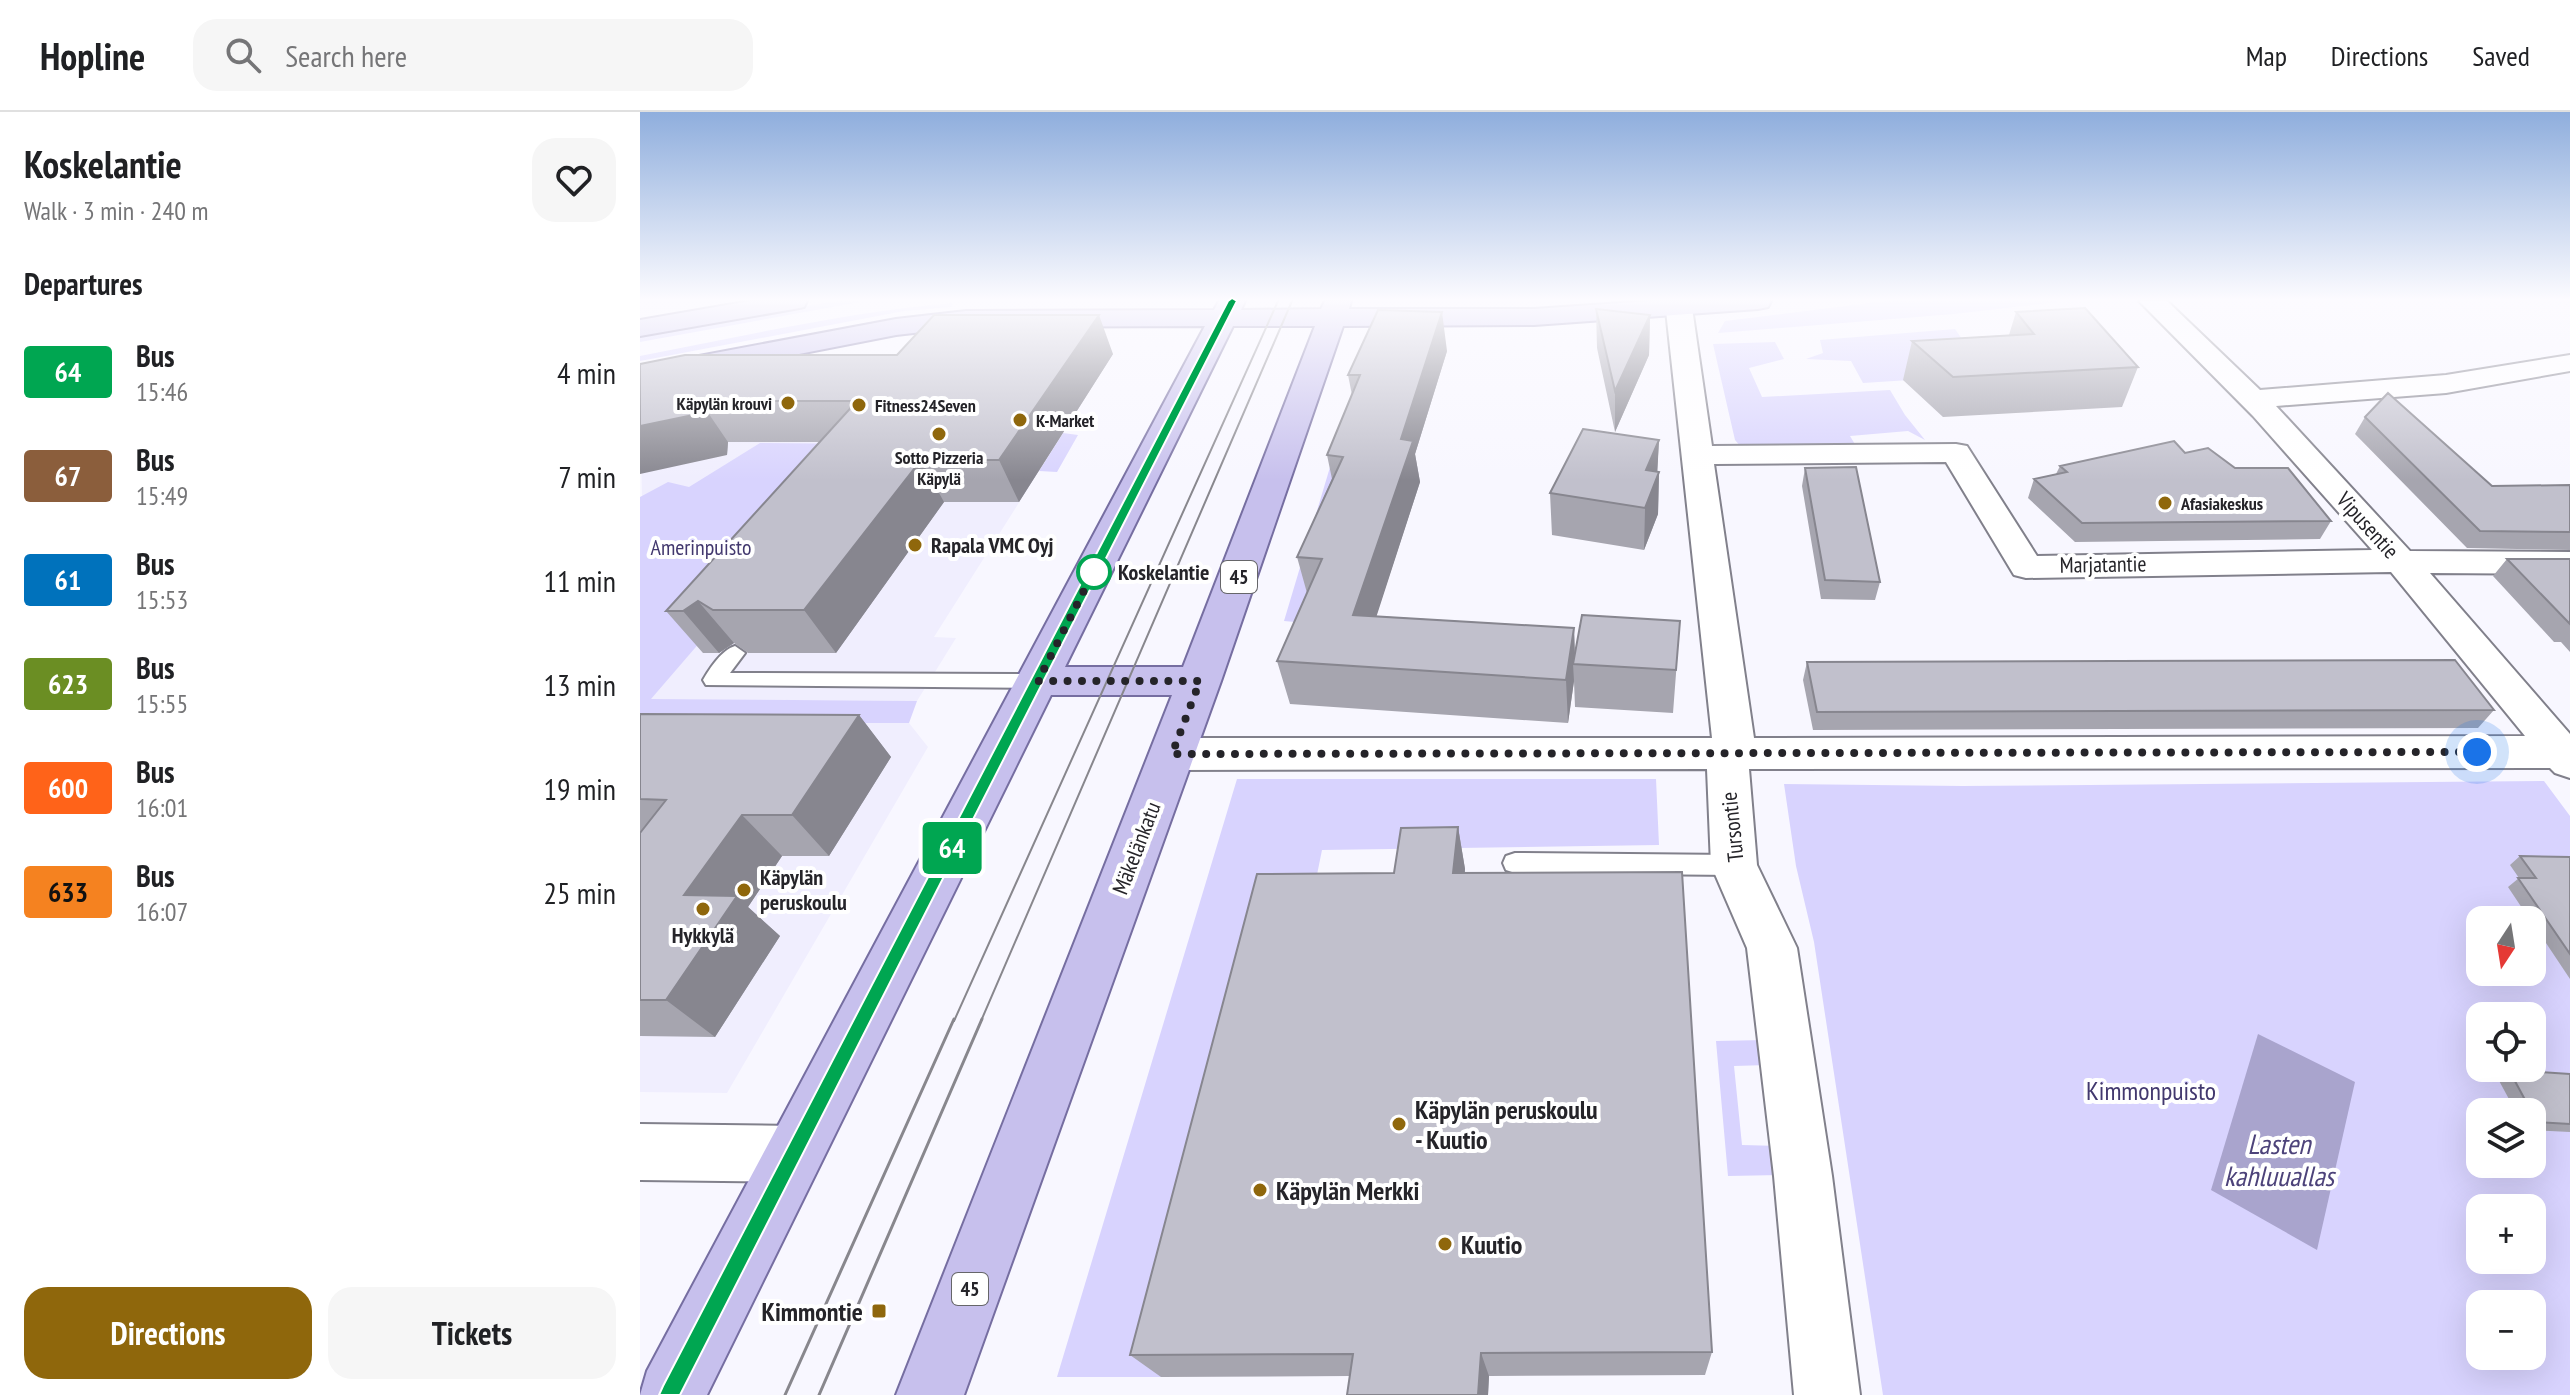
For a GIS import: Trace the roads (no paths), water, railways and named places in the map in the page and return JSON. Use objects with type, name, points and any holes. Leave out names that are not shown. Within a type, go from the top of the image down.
[{"type":"main road","points":[[640,376],[719,361]]},
{"type":"main road","points":[[671,1395],[1202,361]]},
{"type":"main road","name":"Mäkelänkatu","points":[[930,1395],[1200,681],[1316,361]]},
{"type":"main road","points":[[1038,681],[1200,681]]},
{"type":"street","name":"Tursontie","points":[[1686,361],[1735,753],[1726,773],[1734,865],[1772,948],[1803,1176],[1827,1395]]},
{"type":"street","name":"Vipusentie","points":[[2213,361],[2403,563],[2566,757]]},
{"type":"street","points":[[2252,399],[2446,384],[2570,363]]},
{"type":"street","name":"Marjatantie","points":[[1699,455],[1956,453],[2026,567],[2292,561],[2570,563]]},
{"type":"street","points":[[1172,754],[2566,757]]},
{"type":"street","points":[[640,1152],[795,1154]]},
{"type":"lane","points":[[735,653],[713,680],[1038,681]]},
{"type":"lane","points":[[1515,863],[1734,865]]},
{"type":"water","name":"Lasten kahluuallas","points":[[2258,1034],[2355,1082],[2317,1250],[2211,1190]]},
{"type":"tram line","points":[[954,1021],[1251,361]]},
{"type":"tram line","points":[[981,1021],[1266,361]]},
{"type":"tram line","points":[[785,1395],[954,1019]]},
{"type":"tram line","points":[[819,1395],[982,1019]]},
{"type":"place","name":"Käpylän krouvi","points":[[788,403]]},
{"type":"place","name":"Fitness24Seven","points":[[859,405]]},
{"type":"place","name":"K-Market","points":[[1020,420]]},
{"type":"place","name":"Sotto Pizzeria Käpylä","points":[[939,434]]},
{"type":"place","name":"Afasiakeskus","points":[[2165,503]]},
{"type":"place","name":"Rapala VMC Oyj","points":[[915,545]]},
{"type":"place","name":"Koskelantie","points":[[1094,572]]},
{"type":"place","name":"Käpylän peruskoulu","points":[[744,890]]},
{"type":"place","name":"Hykkylä","points":[[703,909]]},
{"type":"place","name":"Käpylän peruskoulu - Kuutio","points":[[1399,1124]]},
{"type":"place","name":"Käpylän Merkki","points":[[1260,1190]]},
{"type":"place","name":"Kuutio","points":[[1445,1244]]},
{"type":"place","name":"Kimmontie","points":[[879,1311]]},
{"type":"park label","name":"Amerinpuisto","points":[[701,547]]},
{"type":"park label","name":"Kimmonpuisto","points":[[2151,1090]]}]
